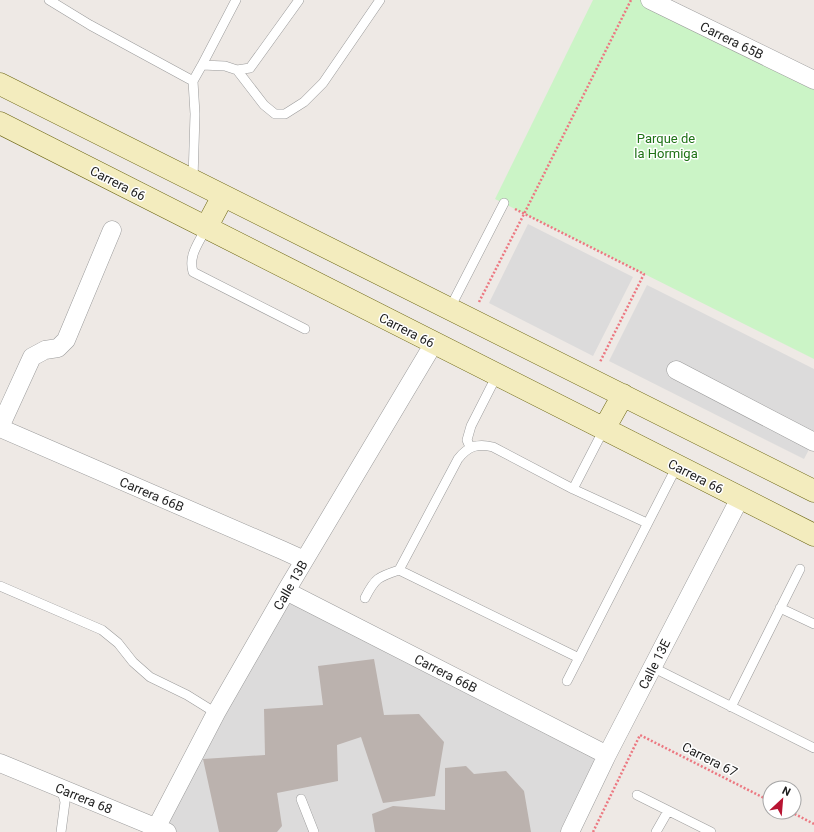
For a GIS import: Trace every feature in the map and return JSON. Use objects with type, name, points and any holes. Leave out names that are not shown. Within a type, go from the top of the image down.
[{"type":"main road","points":[[0,84],[623,395],[812,486]]},
{"type":"main road","name":"Carrera 66","points":[[0,123],[814,535]]},
{"type":"main road","points":[[206,228],[223,196]]},
{"type":"main road","points":[[604,429],[623,395]]},
{"type":"street","name":"Carrera 65B","points":[[650,0],[814,80]]},
{"type":"street","points":[[0,427],[32,356],[45,350],[58,348],[66,340],[112,230]]},
{"type":"street","name":"Calle 13B","points":[[160,831],[216,714],[304,560],[434,343]]},
{"type":"street","points":[[676,370],[814,442]]},
{"type":"street","name":"Carrera 66B","points":[[0,427],[304,560]]},
{"type":"street","name":"Calle 13E","points":[[570,832],[607,755],[740,498]]},
{"type":"street","name":"Carrera 66B","points":[[286,591],[607,755]]},
{"type":"street","name":"Carrera 68","points":[[0,763],[160,831]]},
{"type":"lane","points":[[49,0],[90,25],[193,81]]},
{"type":"lane","points":[[193,181],[195,114],[193,81],[236,0]]},
{"type":"lane","points":[[202,65],[225,66],[237,70],[250,68],[299,0]]},
{"type":"lane","points":[[237,70],[264,105],[275,114],[285,114],[304,102],[324,83],[380,0]]},
{"type":"lane","points":[[450,308],[504,203]]},
{"type":"lane","points":[[206,228],[192,257],[191,265],[193,272],[305,329]]},
{"type":"lane","points":[[470,448],[467,440],[471,426],[497,375]]},
{"type":"lane","points":[[572,489],[604,429]]},
{"type":"lane","points":[[364,598],[377,578],[399,570],[458,459],[463,452],[477,445],[493,447],[572,489],[647,523]]},
{"type":"lane","points":[[567,681],[677,466]]},
{"type":"lane","points":[[731,707],[800,569]]},
{"type":"lane","points":[[399,570],[579,658]]},
{"type":"lane","points":[[0,586],[102,630],[118,643],[133,662],[150,677],[187,695],[216,714]]},
{"type":"lane","points":[[780,608],[814,624]]},
{"type":"lane","points":[[652,667],[814,748]]},
{"type":"lane","points":[[61,788],[65,802],[61,832]]},
{"type":"lane","points":[[637,795],[711,832]]},
{"type":"lane","points":[[301,799],[314,832]]},
{"type":"lane","points":[[656,832],[668,811]]},
{"type":"path","points":[[478,304],[631,0]]},
{"type":"path","points":[[524,214],[644,274],[599,364]]},
{"type":"path","name":"Carrera 67","points":[[593,832],[640,735],[762,797]]},
{"type":"path","points":[[802,818],[814,824]]},
{"type":"shaded area","points":[[528,224],[633,277],[593,356],[489,303]]},
{"type":"shaded area","points":[[647,285],[814,369],[814,440],[804,459],[609,361]]},
{"type":"shaded area","points":[[286,591],[607,755],[570,832],[167,832],[157,828]]},
{"type":"green space","name":"Parque de la Hormiga","points":[[593,0],[650,0],[814,80],[814,359],[495,199]]},
{"type":"building","points":[[374,659],[384,715],[419,714],[444,742],[435,796],[383,803],[361,737],[337,745],[338,781],[277,793],[282,826],[277,832],[219,832],[203,759],[265,755],[264,709],[323,705],[318,666]]},
{"type":"building","points":[[466,766],[474,774],[506,771],[524,791],[531,832],[375,832],[372,814],[393,806],[445,810],[445,768]]}]
